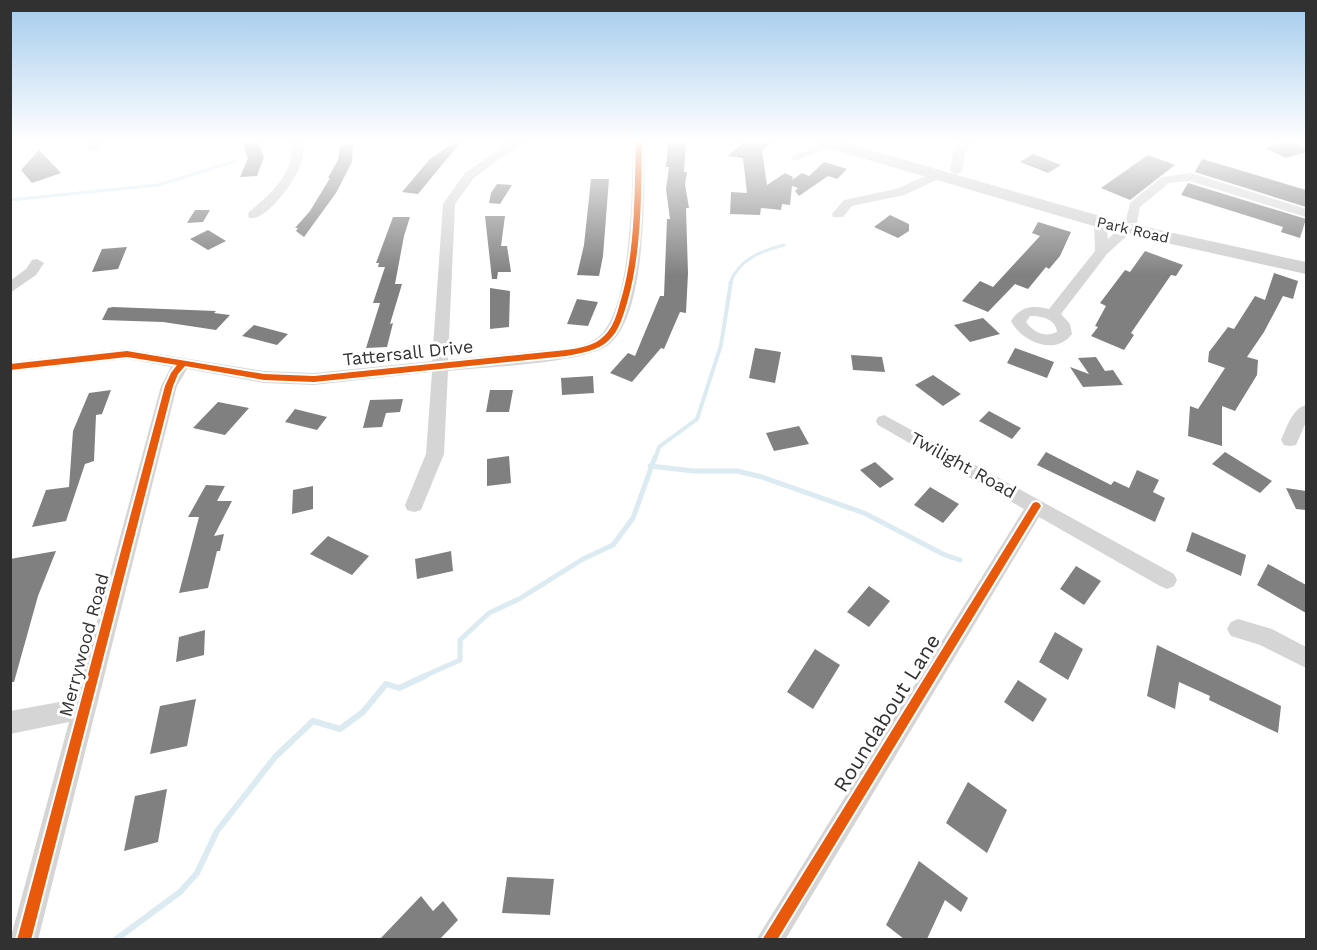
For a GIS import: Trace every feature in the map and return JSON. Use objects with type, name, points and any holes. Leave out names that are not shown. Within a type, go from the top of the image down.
[{"type":"main road","name":"Park Road","points":[[976,186],[1100,222],[1129,225],[1306,257]]},
{"type":"main road","name":"Park Road","points":[[1005,186],[1129,225],[1306,268]]},
{"type":"street","points":[[254,215],[271,201],[281,186]]},
{"type":"street","points":[[414,505],[435,454],[449,204],[459,186]]},
{"type":"street","name":"Tattersall Drive","points":[[10,367],[110,354],[141,355],[279,378],[339,377],[588,349],[607,339],[617,321],[629,288],[634,262],[637,186]]},
{"type":"street","points":[[838,214],[849,203],[900,192],[912,186]]},
{"type":"street","points":[[1052,316],[1102,251],[1129,225],[1134,206],[1158,186]]},
{"type":"street","points":[[1224,186],[1306,213]]},
{"type":"street","points":[[1100,222],[1102,251]]},
{"type":"street","points":[[10,289],[31,272],[37,263]]},
{"type":"street","name":"Merrywood Road","points":[[24,939],[169,386],[183,363]]},
{"type":"street","points":[[1290,440],[1298,421],[1306,411]]},
{"type":"street","name":"Twilight Road","points":[[884,421],[1167,580]]},
{"type":"street","name":"Roundabout Lane","points":[[769,939],[1036,506]]},
{"type":"street","points":[[1238,629],[1264,636],[1306,658]]},
{"type":"street","points":[[10,723],[85,708]]},
{"type":"building","points":[[325,186],[339,186],[304,237],[296,231],[298,228],[295,228],[310,211]]},
{"type":"building","points":[[407,186],[424,186],[418,194],[402,192]]},
{"type":"building","points":[[495,186],[511,186],[500,204],[489,203]]},
{"type":"building","points":[[590,186],[608,186],[603,256],[599,276],[577,275],[584,245]]},
{"type":"building","points":[[666,186],[685,186],[689,208],[686,208],[688,273],[686,313],[680,312],[664,349],[661,348],[632,382],[610,373],[628,353],[635,356],[660,296],[664,296],[667,219],[670,219]]},
{"type":"building","points":[[746,186],[792,186],[790,205],[782,204],[781,210],[761,208],[760,215],[730,214],[731,192],[747,193]]},
{"type":"building","points":[[793,186],[813,186],[799,196],[795,191],[798,188]]},
{"type":"building","points":[[1103,186],[1148,186],[1130,200],[1101,188]]},
{"type":"building","points":[[1186,186],[1199,186],[1306,219],[1300,238],[1281,232],[1283,227],[1181,195]]},
{"type":"building","points":[[1240,186],[1294,186],[1306,190],[1306,207]]},
{"type":"building","points":[[195,210],[210,210],[203,222],[187,223]]},
{"type":"building","points":[[890,215],[909,224],[909,231],[898,238],[874,227]]},
{"type":"building","points":[[485,216],[505,216],[501,246],[507,246],[511,272],[498,272],[497,279],[492,279]]},
{"type":"building","points":[[393,217],[410,217],[395,284],[402,284],[390,324],[393,323],[387,347],[366,348],[380,303],[373,303],[385,267],[378,267],[379,263],[376,263]]},
{"type":"building","points":[[1038,222],[1071,232],[1060,256],[1049,269],[1046,267],[1028,289],[1015,284],[988,312],[962,301],[980,281],[993,287],[1040,236],[1032,233]]},
{"type":"building","points":[[208,230],[226,241],[208,250],[190,239]]},
{"type":"building","points":[[127,247],[118,269],[92,272],[102,249]]},
{"type":"building","points":[[1145,251],[1183,265],[1176,276],[1171,275],[1131,333],[1134,335],[1124,350],[1091,336],[1098,327],[1095,326],[1106,306],[1100,303],[1125,270],[1130,272]]},
{"type":"building","points":[[1274,273],[1298,281],[1293,299],[1283,296],[1264,332],[1247,357],[1258,360],[1257,375],[1235,411],[1222,406],[1222,446],[1188,436],[1190,406],[1198,409],[1225,368],[1208,362],[1209,352],[1228,327],[1234,329],[1255,296],[1265,300]]},
{"type":"building","points":[[490,288],[510,291],[509,327],[490,329]]},
{"type":"building","points":[[577,299],[598,302],[588,326],[567,324]]},
{"type":"building","points":[[108,308],[216,311],[214,313],[230,315],[216,330],[163,322],[102,320]]},
{"type":"building","points":[[983,318],[1000,334],[970,342],[954,325]]},
{"type":"building","points":[[254,325],[288,334],[277,345],[242,336]]},
{"type":"building","points":[[755,348],[781,352],[775,383],[749,378]]},
{"type":"building","points":[[1015,348],[1054,362],[1047,378],[1007,363]]},
{"type":"building","points":[[851,355],[882,357],[885,372],[853,370]]},
{"type":"building","points":[[1096,357],[1105,371],[1113,370],[1123,385],[1083,387],[1070,367],[1089,374],[1078,358]]},
{"type":"building","points":[[933,375],[961,394],[943,406],[915,385]]},
{"type":"building","points":[[593,376],[594,393],[562,395],[561,378]]},
{"type":"building","points":[[111,390],[102,414],[96,415],[94,461],[85,464],[66,521],[32,527],[46,490],[69,487],[73,431],[89,393]]},
{"type":"building","points":[[490,390],[513,390],[509,412],[486,412]]},
{"type":"building","points":[[403,399],[400,412],[386,413],[382,427],[363,428],[370,400]]},
{"type":"building","points":[[218,402],[249,408],[225,435],[193,428]]},
{"type":"building","points":[[295,409],[327,417],[317,430],[285,422]]},
{"type":"building","points":[[989,411],[1021,428],[1012,439],[979,421]]},
{"type":"building","points":[[799,426],[809,444],[774,451],[766,433]]},
{"type":"building","points":[[1046,452],[1111,485],[1114,481],[1129,488],[1137,470],[1159,480],[1153,492],[1165,498],[1155,522],[1037,465]]},
{"type":"building","points":[[1225,452],[1272,481],[1260,493],[1212,464]]},
{"type":"building","points":[[509,456],[511,483],[487,486],[487,459]]},
{"type":"building","points":[[875,462],[894,479],[880,488],[860,470]]},
{"type":"building","points":[[206,485],[225,486],[217,501],[232,501],[214,536],[224,534],[220,551],[217,551],[208,588],[179,593],[199,517],[188,517]]},
{"type":"building","points":[[313,486],[313,509],[292,514],[293,490]]},
{"type":"building","points":[[930,487],[959,504],[943,523],[914,505]]},
{"type":"building","points":[[1286,488],[1306,491],[1306,510],[1296,509]]},
{"type":"building","points":[[1192,532],[1246,555],[1241,576],[1186,551]]},
{"type":"building","points":[[328,536],[369,556],[352,575],[310,554]]},
{"type":"building","points":[[56,551],[38,596],[14,682],[10,682],[10,559]]},
{"type":"building","points":[[451,551],[453,571],[417,579],[415,559]]},
{"type":"building","points":[[1268,564],[1306,585],[1306,613],[1257,585]]},
{"type":"building","points":[[1076,566],[1101,581],[1084,605],[1060,589]]},
{"type":"building","points":[[869,586],[890,601],[869,627],[847,612]]},
{"type":"building","points":[[205,630],[204,655],[176,662],[179,637]]},
{"type":"building","points":[[1055,632],[1083,649],[1068,680],[1039,662]]},
{"type":"building","points":[[1157,645],[1281,706],[1278,733],[1209,700],[1210,696],[1179,682],[1175,709],[1147,696]]},
{"type":"building","points":[[815,649],[840,665],[813,709],[787,692]]},
{"type":"building","points":[[1018,680],[1047,699],[1033,722],[1004,702]]},
{"type":"building","points":[[196,699],[187,746],[150,754],[160,706]]},
{"type":"building","points":[[968,782],[1007,810],[987,853],[946,823]]},
{"type":"building","points":[[167,789],[158,842],[124,851],[135,796]]},
{"type":"building","points":[[919,861],[968,898],[961,912],[945,900],[927,939],[904,939],[886,925]]},
{"type":"building","points":[[507,877],[554,879],[550,915],[502,913]]},
{"type":"building","points":[[421,896],[433,911],[443,901],[458,920],[440,939],[380,939]]},
{"type":"waterway","points":[[10,200],[145,186]]},
{"type":"waterway","points":[[730,283],[739,268],[752,257],[784,245]]},
{"type":"waterway","points":[[655,459],[659,447],[697,419],[721,345],[731,282]]},
{"type":"waterway","points":[[652,466],[655,457]]},
{"type":"waterway","points":[[422,677],[460,660],[460,640],[489,613],[519,599],[583,559],[613,545],[633,518],[652,466]]},
{"type":"waterway","points":[[652,466],[694,471],[737,471],[762,477],[864,513],[945,555],[960,560]]},
{"type":"waterway","points":[[115,940],[180,892],[197,873],[217,831],[275,757],[313,721],[340,729],[363,712],[386,684],[399,688],[425,676]]},
{"type":"cycle path","points":[[10,367],[127,354],[264,377],[314,379],[566,353],[592,347],[605,340],[613,331],[627,291],[635,249],[637,186]]},
{"type":"cycle path","points":[[24,940],[169,386],[183,363]]},
{"type":"cycle path","points":[[769,940],[1036,506]]}]
